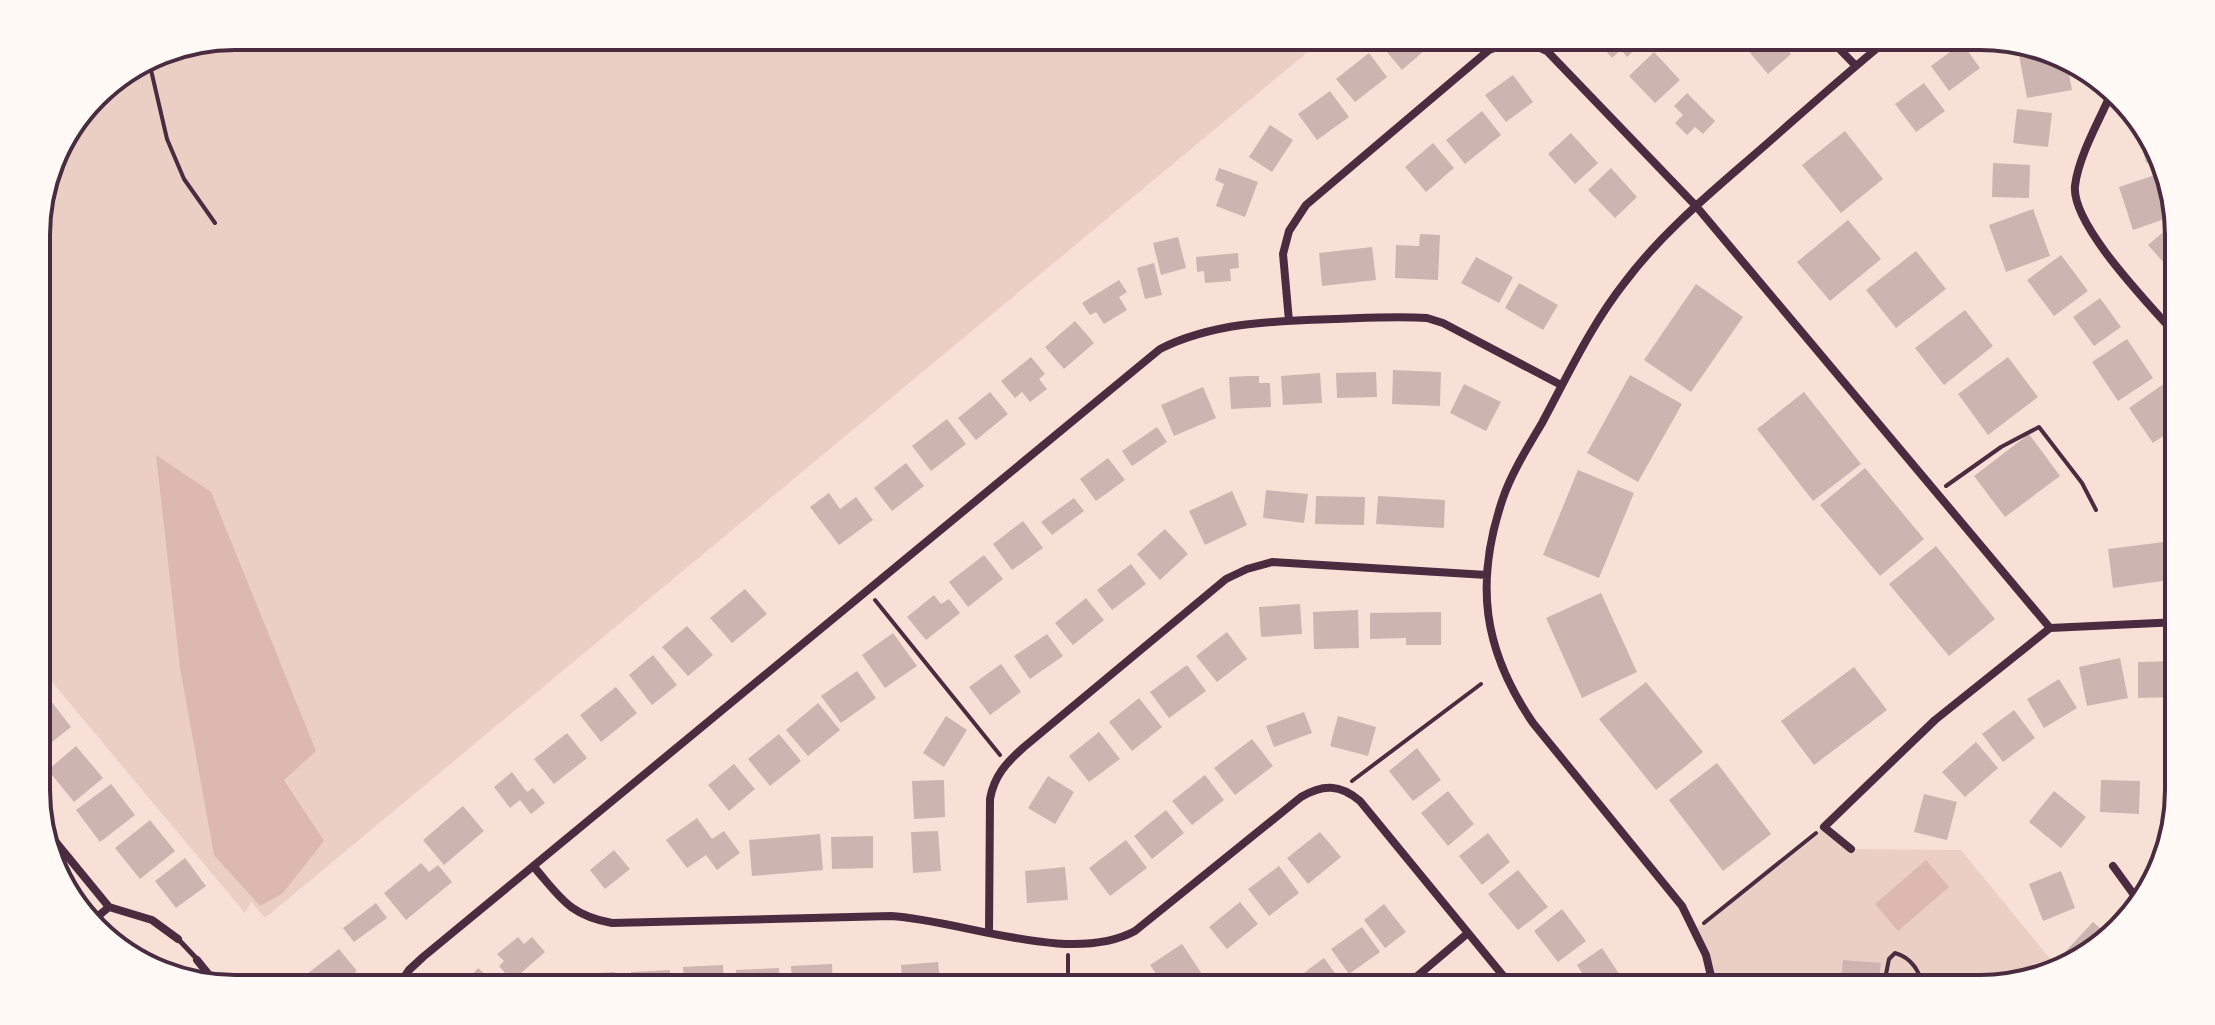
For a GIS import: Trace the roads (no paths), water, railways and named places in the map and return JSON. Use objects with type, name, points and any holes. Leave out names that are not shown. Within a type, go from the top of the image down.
[{"type":"street","points":[[1289,321],[1283,254],[1289,231],[1306,205],[1489,50]]},
{"type":"street","points":[[1545,50],[1696,206],[2050,628]]},
{"type":"street","points":[[1841,50],[1855,65]]},
{"type":"street","points":[[1711,975],[1695,930],[1667,886],[1533,723],[1512,692],[1490,631],[1487,575],[1503,497],[1561,385],[1625,282],[1696,206],[1874,50]]},
{"type":"street","points":[[2108,101],[2079,168],[2075,186],[2076,203],[2091,232],[2165,321]]},
{"type":"street","points":[[407,975],[416,963],[1160,349],[1177,340],[1218,328],[1289,321],[1427,318],[1443,323],[1561,385]]},
{"type":"street","points":[[989,933],[990,799],[993,782],[1006,763],[1226,579],[1272,562],[1487,575]]},
{"type":"street","points":[[1851,849],[1824,827],[1935,720],[2050,628],[2165,623]]},
{"type":"street","points":[[534,867],[572,909],[588,919],[612,923],[891,916],[912,917],[1017,939],[1100,944],[1135,931],[1301,797],[1316,788],[1331,786],[1348,790],[1360,801],[1502,975]]},
{"type":"street","points":[[59,845],[109,907],[152,920],[178,939]]},
{"type":"street","points":[[2113,866],[2133,894]]},
{"type":"street","points":[[99,915],[109,907]]},
{"type":"street","points":[[1418,975],[1468,933]]},
{"type":"street","points":[[197,960],[207,972]]},
{"type":"lane","points":[[178,939],[197,960]]}]
